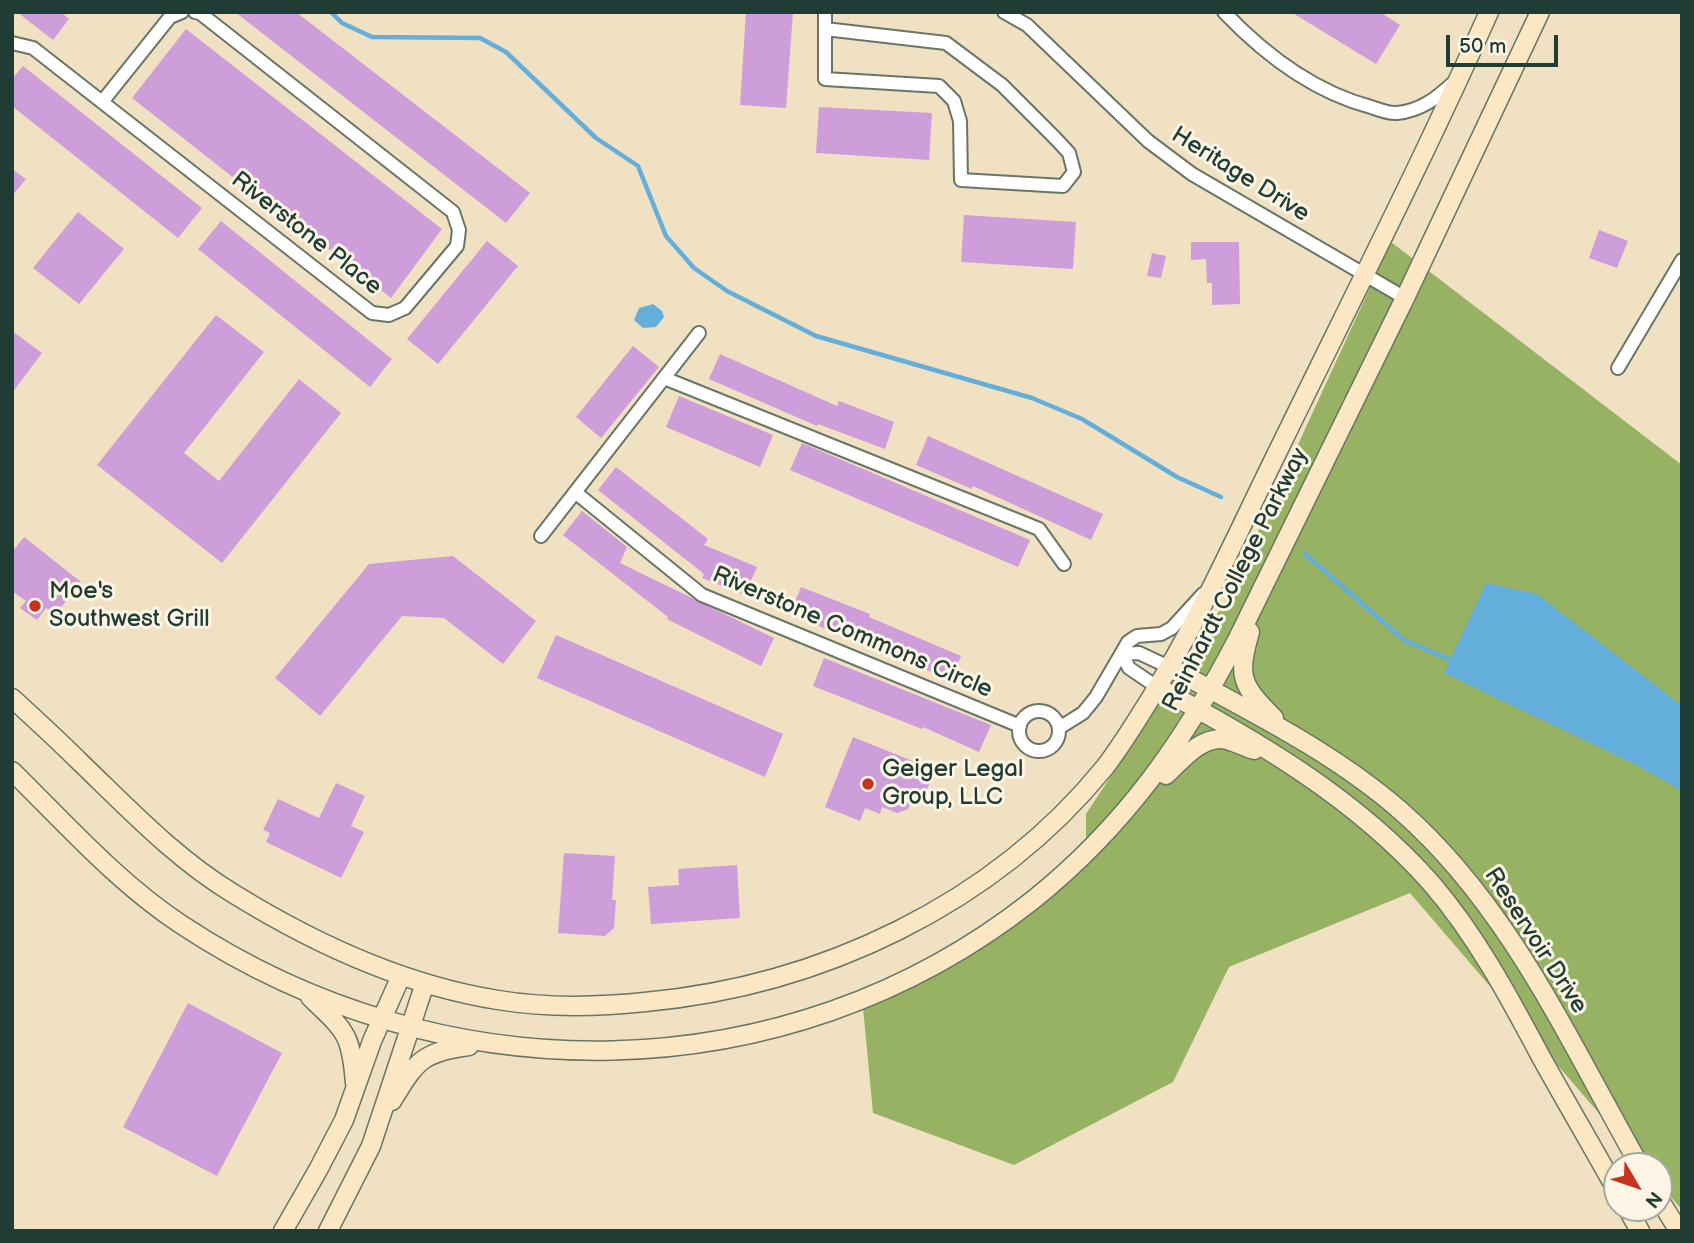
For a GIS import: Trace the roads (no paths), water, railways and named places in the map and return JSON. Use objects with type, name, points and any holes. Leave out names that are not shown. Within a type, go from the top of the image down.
[{"type":"street","points":[[102,102],[170,17],[182,12]]},
{"type":"street","name":"Riverstone Place","points":[[12,43],[33,48],[372,313],[389,315],[405,308],[457,246],[459,230],[453,212],[200,13],[195,12]]},
{"type":"street","points":[[825,12],[825,29],[825,79],[939,86],[954,101],[960,121],[961,180],[1063,186],[1074,172],[1069,153],[1063,146],[1002,85],[946,43],[825,29]]},
{"type":"street","name":"Heritage Drive","points":[[1004,12],[1027,25],[1148,141],[1192,174],[1405,298]]},
{"type":"street","points":[[1224,12],[1237,26],[1297,74],[1335,96],[1394,114],[1406,112],[1437,98],[1460,78]]},
{"type":"street","name":"Reinhardt College Parkway","points":[[12,698],[154,834],[208,877],[317,941],[401,976],[425,983],[500,1000],[596,1006],[695,998],[751,986],[828,962],[906,927],[946,904],[1014,855],[1077,798],[1106,765],[1157,687],[1213,584],[1460,78],[1489,12]]},
{"type":"street","name":"Reinhardt College Parkway","points":[[12,771],[113,871],[161,910],[231,954],[300,988],[330,1002],[410,1028],[488,1043],[566,1051],[652,1049],[734,1037],[815,1016],[908,978],[965,947],[1034,899],[1115,823],[1168,759],[1212,690],[1405,298],[1540,12]]},
{"type":"street","points":[[1618,368],[1682,260]]},
{"type":"street","points":[[541,536],[699,333]]},
{"type":"street","points":[[664,377],[1039,529],[1064,564]]},
{"type":"street","name":"Riverstone Commons Circle","points":[[575,492],[702,595],[1020,726]]},
{"type":"street","points":[[1059,728],[1083,713],[1096,697],[1128,642],[1137,636],[1161,634],[1172,628],[1213,584]]},
{"type":"street","points":[[1261,591],[1245,651],[1242,674],[1251,694],[1291,735]]},
{"type":"street","points":[[1122,654],[1139,653],[1169,667]]},
{"type":"street","points":[[1122,654],[1129,667],[1157,687],[1283,760],[1332,794],[1375,827],[1413,864],[1452,909],[1498,979],[1603,1166]]},
{"type":"street","name":"Reservoir Drive","points":[[1169,667],[1332,760],[1400,810],[1438,847],[1472,886],[1518,951],[1632,1152]]},
{"type":"street","points":[[1040,711],[1056,720],[1058,737],[1054,745],[1046,750],[1029,749],[1022,743],[1020,726],[1024,718],[1040,711]]},
{"type":"street","points":[[1115,823],[1188,754],[1206,742],[1223,739],[1283,760]]},
{"type":"street","points":[[283,1231],[332,1145],[401,976]]},
{"type":"street","points":[[328,1231],[363,1164],[425,983]]},
{"type":"street","points":[[300,988],[344,1030],[352,1052],[356,1090]]},
{"type":"street","points":[[378,1125],[412,1068],[429,1054],[488,1043]]},
{"type":"water","points":[[653,304],[662,311],[664,317],[656,327],[643,328],[634,320],[639,308]]},
{"type":"water","points":[[1486,583],[1537,594],[1682,706],[1682,791],[1638,766],[1444,673]]},
{"type":"waterway","points":[[331,12],[342,23],[372,37],[480,38],[506,52],[596,138],[638,166],[666,236],[694,268],[727,291],[816,336],[1032,398],[1082,419],[1177,477],[1221,497]]},
{"type":"waterway","points":[[1305,554],[1404,640],[1453,661]]},
{"type":"place","name":"Moe's Southwest Grill","points":[[35,606]]},
{"type":"place","name":"Geiger Legal Group, LLC","points":[[868,784]]}]
